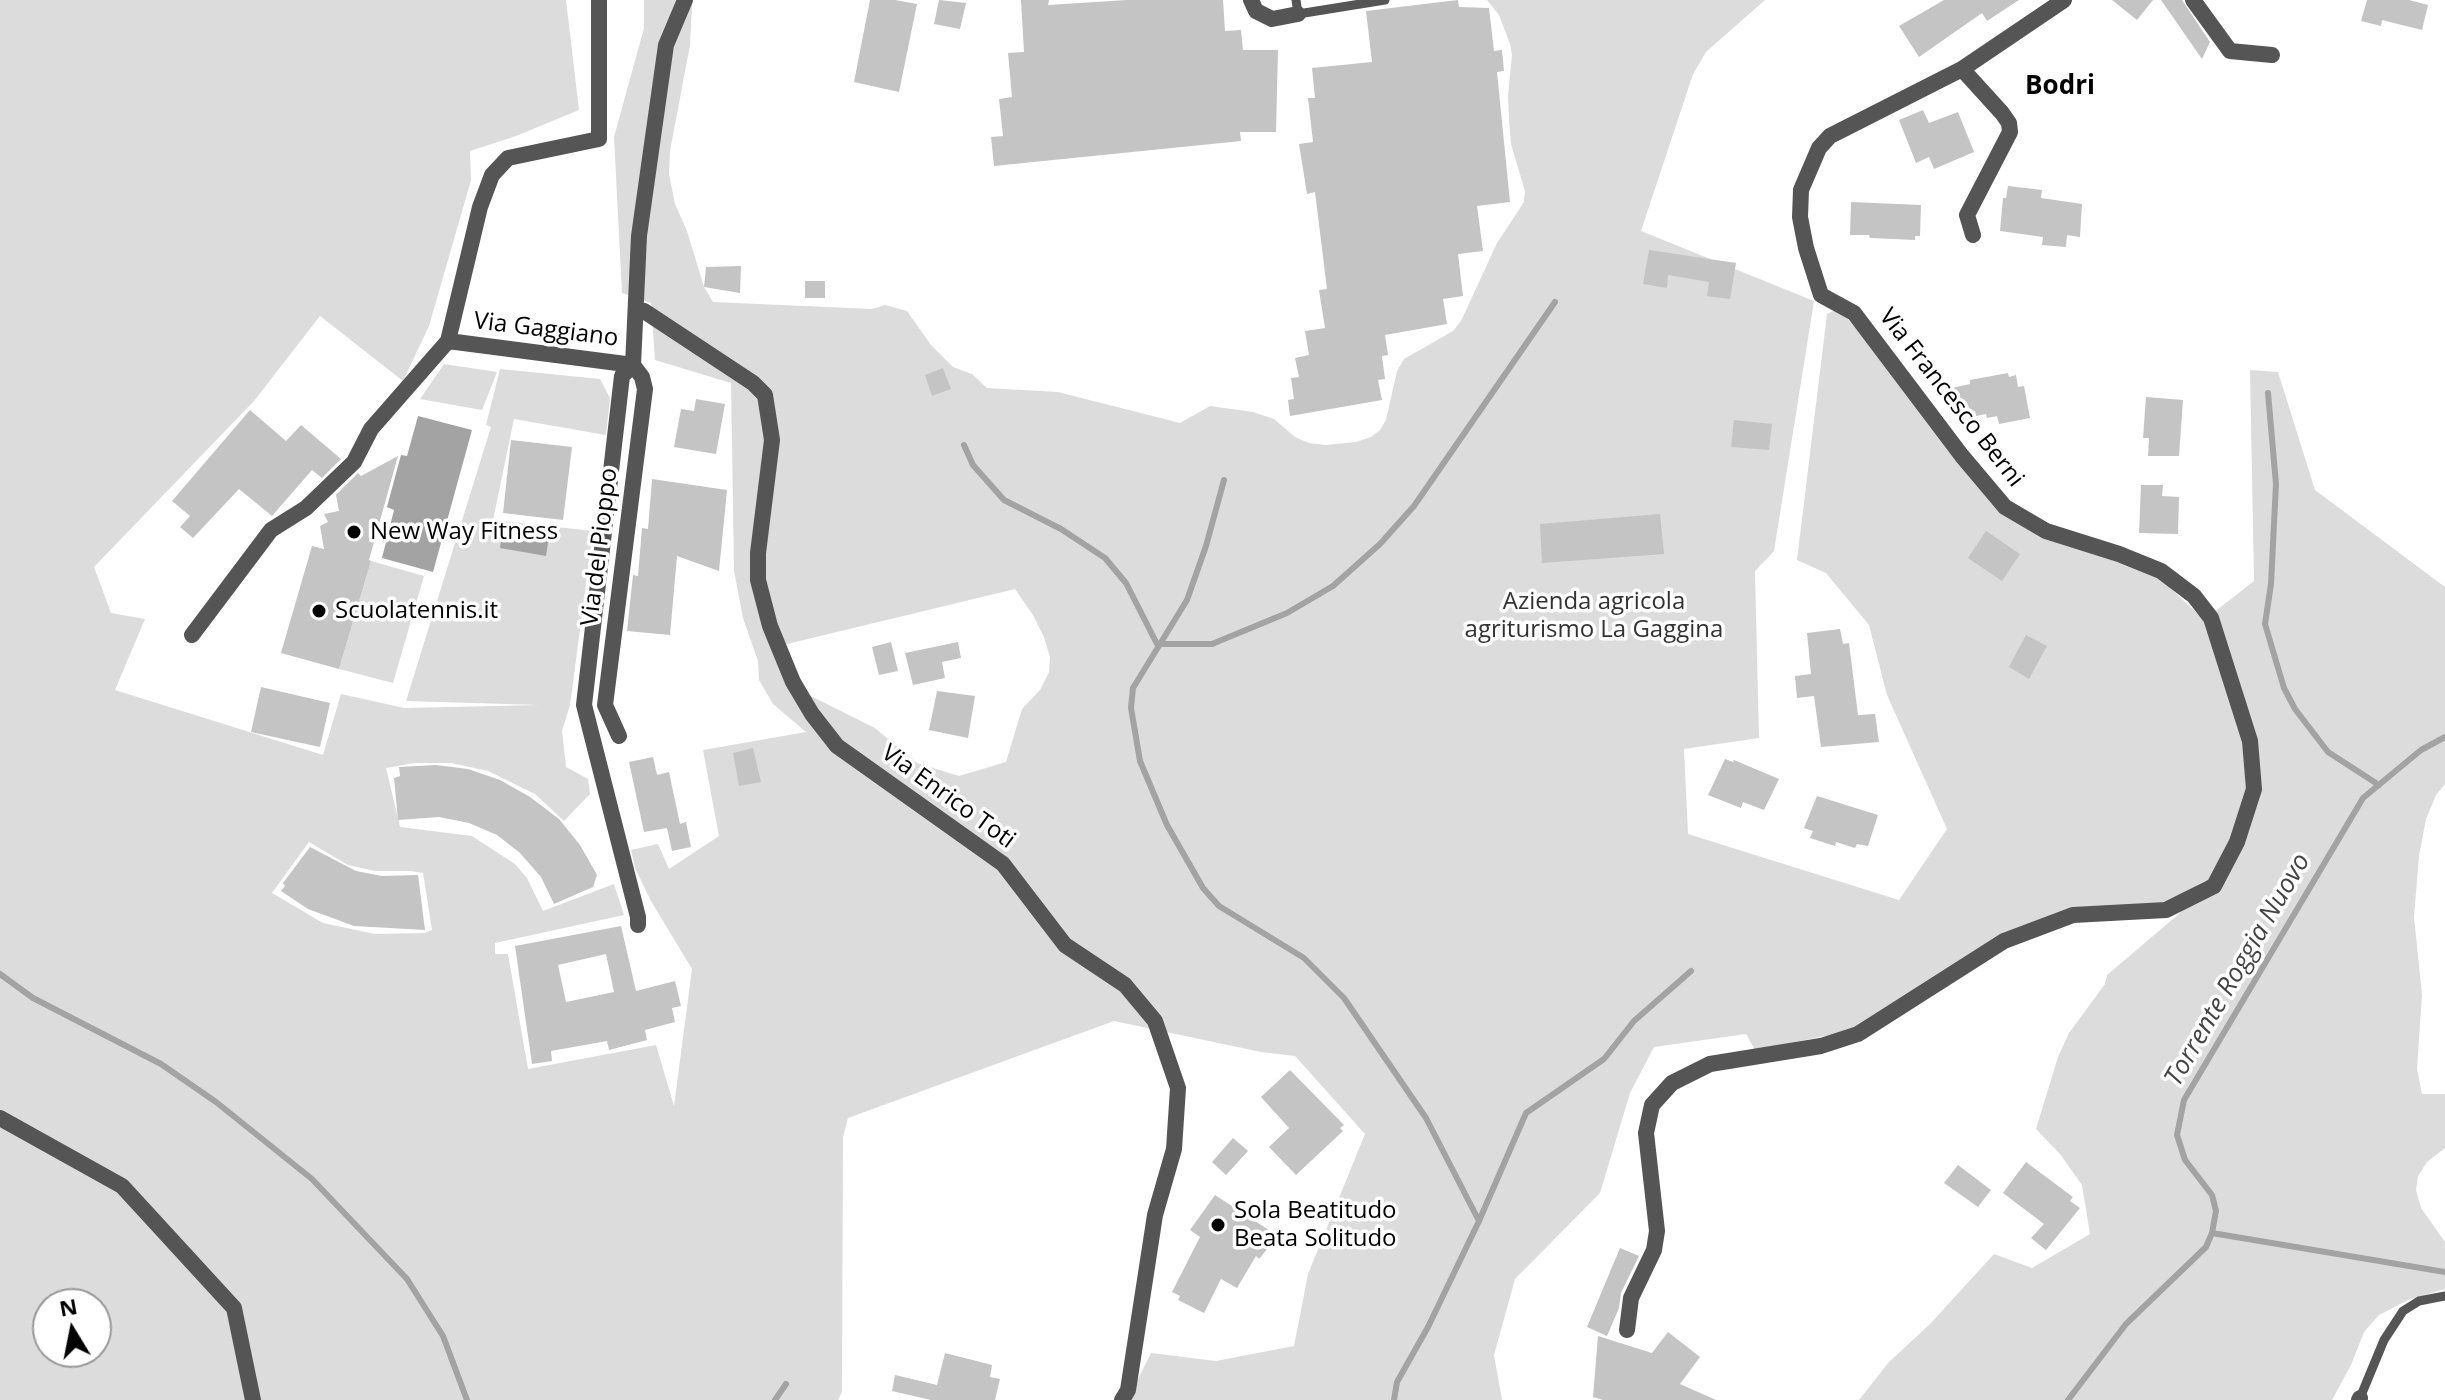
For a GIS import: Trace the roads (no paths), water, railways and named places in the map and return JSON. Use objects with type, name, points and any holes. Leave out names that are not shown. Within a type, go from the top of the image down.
[{"type":"street","name":"Via Gaggiano","points":[[599,0],[599,139],[508,158],[492,175],[480,207],[448,341],[633,365]]},
{"type":"street","points":[[638,925],[584,705],[622,376],[633,365],[639,236],[666,45],[685,0]]},
{"type":"street","points":[[1251,0],[1256,11],[1272,19],[1297,7]]},
{"type":"street","name":"Via Francesco Berni","points":[[1627,1330],[1631,1298],[1654,1250],[1657,1231],[1646,1133],[1652,1105],[1672,1083],[1710,1064],[1821,1046],[1858,1034],[2004,941],[2073,915],[2166,910],[2214,886],[2237,842],[2254,789],[2250,741],[2211,618],[2194,596],[2161,571],[2046,531],[2005,507],[1962,456],[1854,313],[1821,295],[1806,248],[1800,217],[1801,190],[1819,148],[1830,136],[1962,69],[2064,0]]},
{"type":"street","points":[[2193,0],[2230,51],[2272,55]]},
{"type":"street","points":[[1962,69],[2002,113],[2009,123],[2010,132],[1967,215],[1973,235]]},
{"type":"street","name":"Via Enrico Toti","points":[[637,309],[753,383],[765,395],[772,440],[758,553],[758,580],[770,626],[793,682],[812,714],[837,746],[1003,864],[1065,945],[1125,985],[1155,1021],[1178,1088],[1174,1149],[1155,1215],[1128,1390],[1122,1400]]},
{"type":"street","points":[[192,635],[271,530],[306,508],[354,462],[371,429],[448,341]]},
{"type":"street","name":"Via del Pioppo","points":[[619,736],[605,705],[645,389],[642,377],[633,365]]},
{"type":"street","points":[[0,1118],[122,1186],[234,1308],[253,1400]]},
{"type":"lane","points":[[1297,7],[1385,0]]},
{"type":"lane","points":[[2359,1399],[2384,1340],[2403,1311],[2419,1301],[2445,1296]]},
{"type":"waterway","points":[[964,445],[973,465],[1004,500],[1061,529],[1105,558],[1126,583],[1157,644],[1212,644],[1287,613],[1333,586],[1380,544],[1414,506],[1555,302]]},
{"type":"waterway","points":[[2268,393],[2276,484],[2271,584],[2265,624],[2284,688],[2295,709],[2328,752],[2379,785]]},
{"type":"waterway","points":[[1224,480],[1187,600],[1133,688],[1131,708],[1140,761],[1167,825],[1203,888],[1219,906],[1304,958],[1344,998],[1426,1118],[1479,1221]]},
{"type":"waterway","name":"Torrente Roggia Nuovo","points":[[2068,1400],[2126,1324],[2206,1247],[2212,1233],[2216,1211],[2212,1195],[2185,1160],[2177,1135],[2184,1100],[2363,798],[2421,750],[2445,737]]},
{"type":"waterway","points":[[1394,1400],[1397,1382],[1428,1327],[1479,1221],[1526,1113],[1604,1059],[1634,1021],[1691,971]]},
{"type":"waterway","points":[[0,974],[33,998],[161,1064],[216,1102],[312,1179],[407,1279],[443,1336],[467,1400]]},
{"type":"waterway","points":[[2212,1233],[2445,1272]]},
{"type":"waterway","points":[[775,1400],[786,1384]]},
{"type":"place","name":"New Way Fitness","points":[[354,532]]},
{"type":"place","name":"Scuolatennis.it","points":[[319,611]]},
{"type":"place","name":"Sola Beatitudo Beata Solitudo","points":[[1218,1225]]},
{"type":"district","name":"Bodri","points":[[2060,87]]},
{"type":"park label","name":"Azienda agricola agriturismo La Gaggina","points":[[1594,616]]}]
